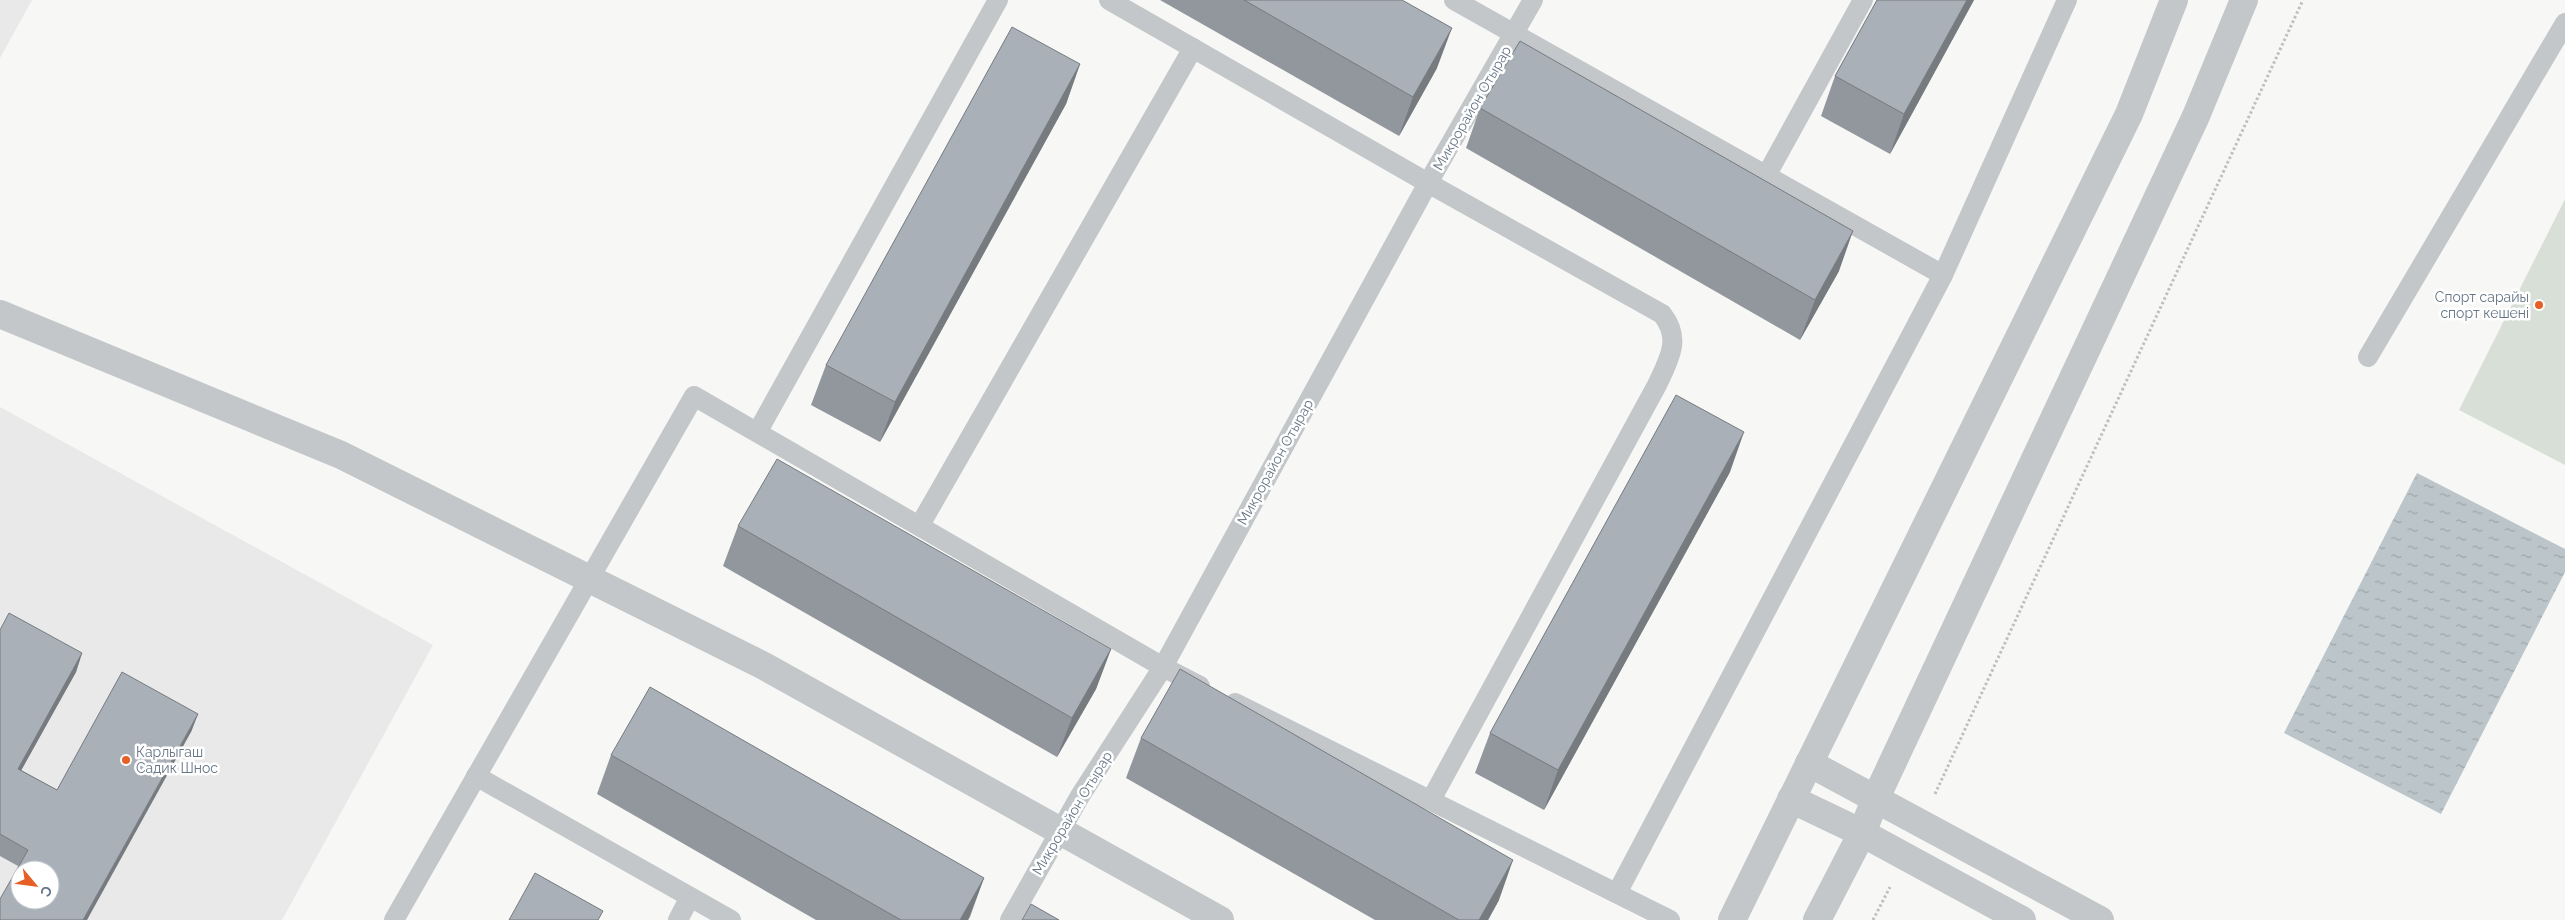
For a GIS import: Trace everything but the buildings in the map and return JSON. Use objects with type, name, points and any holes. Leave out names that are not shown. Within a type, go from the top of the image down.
[{"type":"street","points":[[1732,920],[2129,114],[2174,0]]},
{"type":"street","points":[[1817,920],[1862,833],[1875,800],[2196,116],[2244,0]]},
{"type":"street","points":[[0,314],[341,455],[764,666],[1220,920]]},
{"type":"street","points":[[1809,763],[2100,920]]},
{"type":"street","points":[[1791,800],[1862,833],[2022,920]]},
{"type":"lane","points":[[758,431],[998,0]]},
{"type":"lane","points":[[1109,0],[1428,184],[1662,314],[1671,326],[1673,341],[1669,360],[1657,385],[1431,800]]},
{"type":"lane","points":[[1454,0],[1943,275]]},
{"type":"lane","name":"Микрорайон Отырар","points":[[1010,920],[1060,831],[1163,667],[1428,184],[1533,0]]},
{"type":"lane","points":[[1766,176],[1863,0]]},
{"type":"lane","points":[[1617,893],[1943,275],[2067,0]]},
{"type":"lane","points":[[2368,357],[2565,23]]},
{"type":"lane","points":[[920,526],[1192,48]]},
{"type":"lane","points":[[394,920],[588,578],[694,396],[758,431],[1163,667],[1670,920]]},
{"type":"lane","points":[[476,776],[731,920]]},
{"type":"lane","points":[[678,920],[690,897]]},
{"type":"path","points":[[1921,824],[2303,0]]},
{"type":"path","points":[[1873,920],[1905,857]]},
{"type":"shaded area","points":[[0,0],[32,0],[0,58]]},
{"type":"shaded area","name":"Спорт сарайы спорт кешені","points":[[2565,199],[2565,465],[2459,410]]},
{"type":"shaded area","points":[[0,407],[433,645],[282,920],[0,920]]},
{"type":"water","points":[[2417,473],[2565,549],[2565,572],[2441,814],[2284,733]]},
{"type":"place","name":"Спорт сарайы спорт кешені","points":[[2539,305]]},
{"type":"place","name":"Карлыгаш Садик Шнос","points":[[126,760]]}]
